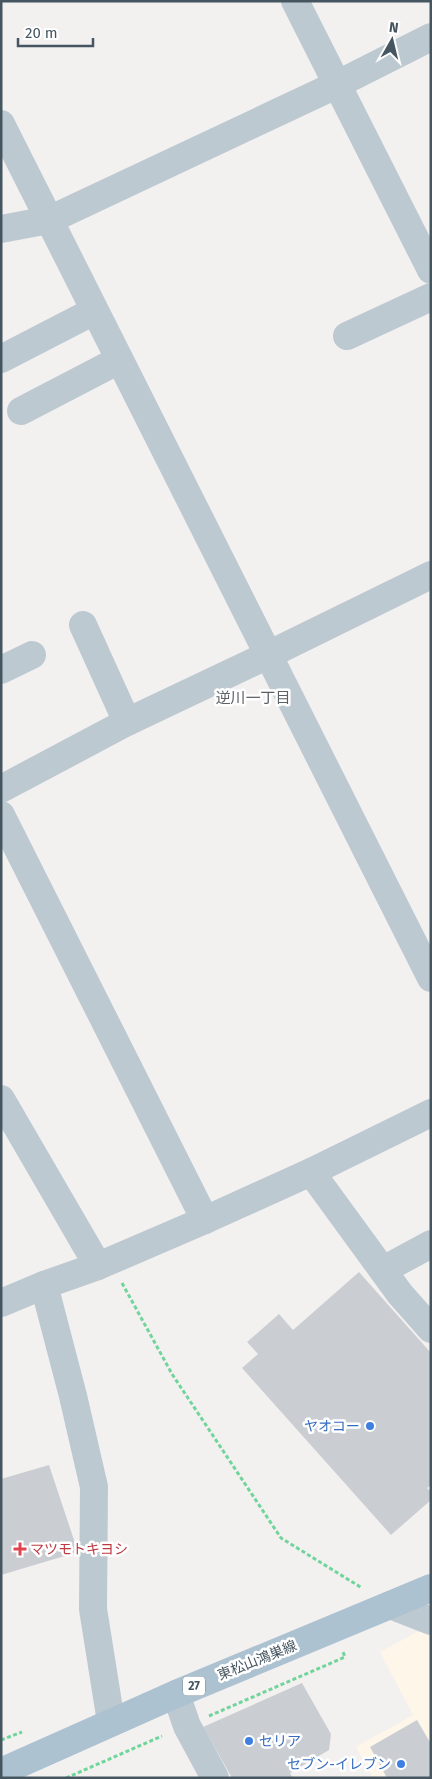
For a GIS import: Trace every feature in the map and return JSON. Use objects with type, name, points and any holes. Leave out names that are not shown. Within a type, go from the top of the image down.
[{"type":"main road","name":"東松山鴻巣線","points":[[1,1772],[176,1694],[431,1588]]},
{"type":"street","points":[[295,1],[431,270]]},
{"type":"street","points":[[1,229],[49,220],[336,85],[431,37]]},
{"type":"street","points":[[1,124],[431,978]]},
{"type":"street","points":[[347,336],[431,297]]},
{"type":"street","points":[[1,359],[94,311]]},
{"type":"street","points":[[21,411],[119,360]]},
{"type":"street","points":[[1,789],[127,722],[431,575]]},
{"type":"street","points":[[83,625],[127,722]]},
{"type":"street","points":[[1,670],[32,655]]},
{"type":"street","points":[[1,814],[206,1220]]},
{"type":"street","points":[[1,1100],[9,1129],[104,1263]]},
{"type":"street","points":[[1,1303],[104,1263],[206,1220],[311,1172],[431,1113]]},
{"type":"street","points":[[311,1172],[383,1270],[431,1329]]},
{"type":"street","points":[[383,1270],[431,1244]]},
{"type":"street","points":[[44,1285],[94,1487],[93,1609],[111,1722]]},
{"type":"street","points":[[390,1605],[431,1621]]},
{"type":"street","points":[[176,1694],[187,1726],[215,1778]]},
{"type":"path","points":[[104,1263],[172,1374],[281,1538],[390,1605]]},
{"type":"path","points":[[66,1778],[345,1657],[330,1630]]},
{"type":"shaded area","points":[[421,1630],[431,1631],[431,1778],[373,1778],[356,1747],[413,1715],[380,1652]]},
{"type":"building","points":[[359,1272],[431,1353],[431,1485],[427,1488],[431,1492],[431,1500],[391,1535],[242,1368],[258,1354],[247,1342],[279,1314],[293,1330]]},
{"type":"building","points":[[49,1465],[78,1552],[1,1575],[1,1479]]},
{"type":"building","points":[[302,1683],[331,1734],[329,1750],[290,1773],[293,1778],[232,1778],[203,1727]]},
{"type":"building","points":[[417,1720],[431,1744],[431,1778],[387,1778],[370,1747]]},
{"type":"place","name":"ヤオコー","points":[[370,1426]]},
{"type":"place","name":"マツモトキヨシ","points":[[20,1549]]},
{"type":"place","name":"セリア","points":[[249,1741]]},
{"type":"place","name":"セブン-イレブン","points":[[401,1764]]},
{"type":"district","name":"逆川一丁目","points":[[253,698]]}]
